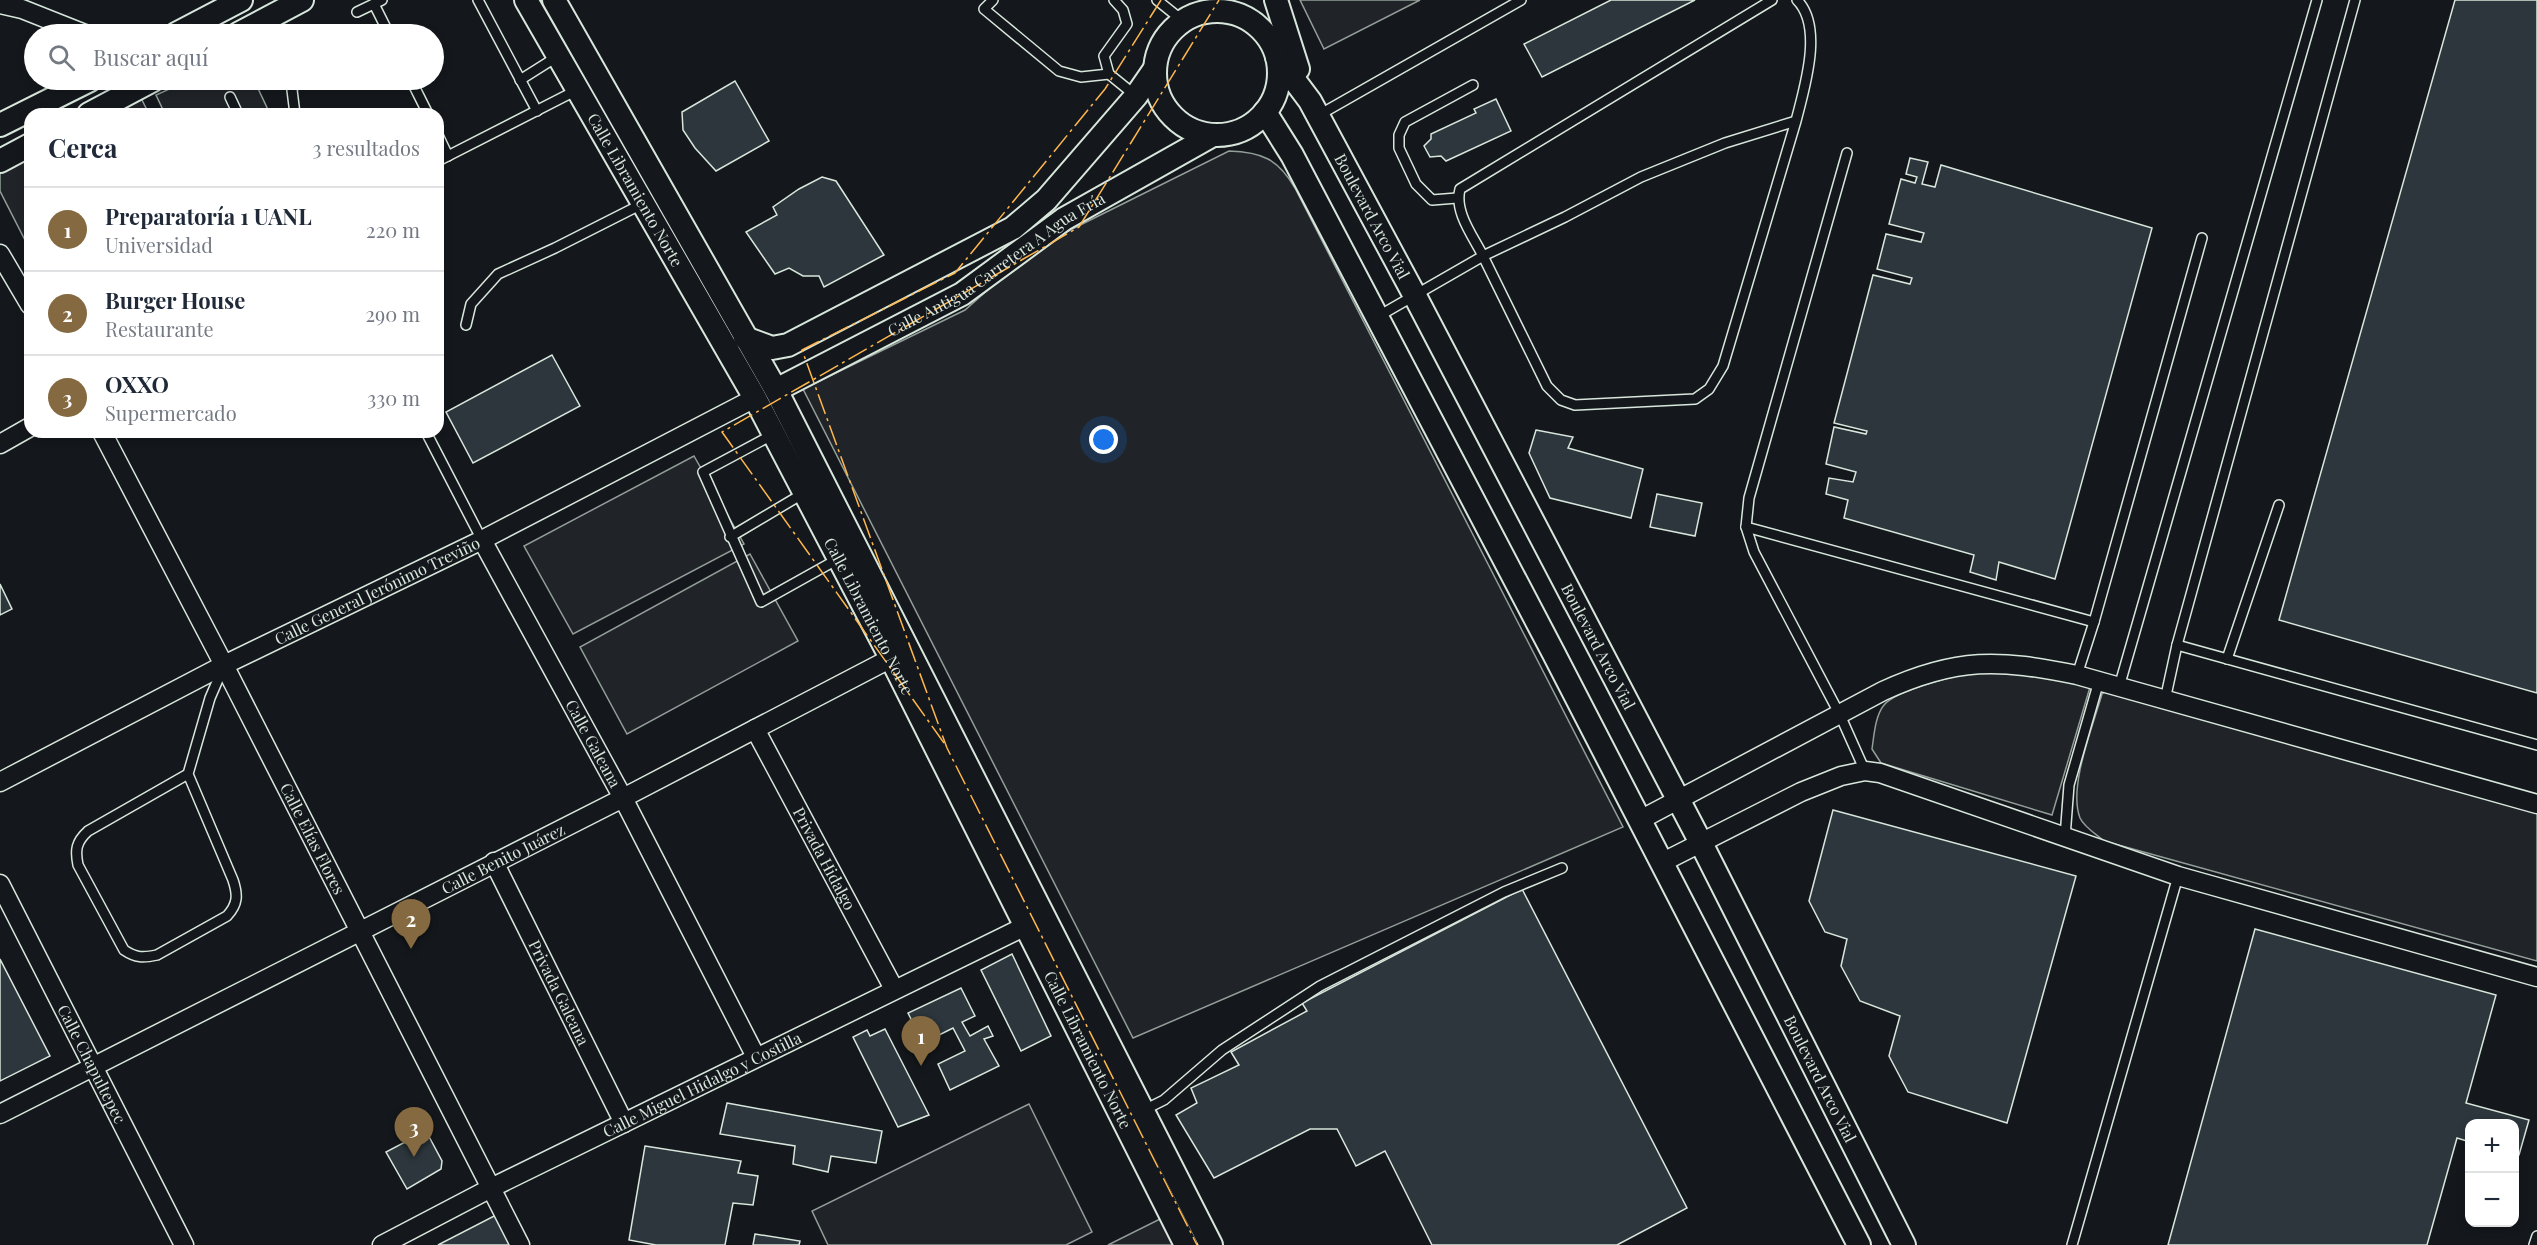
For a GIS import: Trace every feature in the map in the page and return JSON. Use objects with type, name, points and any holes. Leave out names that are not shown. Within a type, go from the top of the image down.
[{"type":"street","points":[[195,24],[241,0]]},
{"type":"street","points":[[257,24],[302,0]]},
{"type":"street","name":"Calle Libramiento Norte","points":[[526,0],[755,398],[772,435],[838,559],[900,654]]},
{"type":"street","name":"Calle Libramiento Norte","points":[[554,0],[776,390],[900,654],[1035,921],[1186,1245]]},
{"type":"street","points":[[1276,0],[1288,46],[1314,108]]},
{"type":"street","points":[[0,3],[59,24]]},
{"type":"street","points":[[1196,11],[1220,11],[1239,15],[1256,25],[1269,39],[1277,57],[1279,76],[1275,96],[1265,112],[1250,125],[1233,133],[1213,135],[1194,131],[1177,121],[1164,106],[1156,89],[1154,70],[1158,51],[1168,34],[1196,11]]},
{"type":"street","name":"Boulevard Arco Vial","points":[[1277,57],[1314,108],[1415,296],[1701,843],[1904,1245]]},
{"type":"street","name":"Calle Antigua Carretera A Agua Fría","points":[[1013,228],[1046,200],[1136,96],[1154,70]]},
{"type":"street","points":[[34,108],[70,90]]},
{"type":"street","points":[[100,108],[134,90]]},
{"type":"street","points":[[1265,112],[1292,155],[1663,862],[1859,1245]]},
{"type":"street","points":[[0,125],[24,113]]},
{"type":"street","name":"Calle Antigua Carretera A Agua Fría","points":[[776,390],[962,294],[1064,219],[1213,135]]},
{"type":"street","points":[[0,161],[24,148]]},
{"type":"street","points":[[745,338],[772,348],[788,345],[1013,228]]},
{"type":"street","points":[[755,398],[776,390],[974,274],[1013,228]]},
{"type":"street","points":[[0,254],[24,295]]},
{"type":"street","name":"Calle General Jerónimo Treviño","points":[[0,782],[224,665],[482,540],[755,398]]},
{"type":"street","points":[[0,444],[24,430]]},
{"type":"street","name":"Calle Elías Flores","points":[[105,438],[224,665],[520,1245]]},
{"type":"street","name":"Calle Galeana","points":[[482,540],[623,798],[756,1057]]},
{"type":"street","name":"Calle Benito Juárez","points":[[0,1114],[623,798],[900,654]]},
{"type":"street","points":[[1640,820],[1676,799],[1918,675],[1954,666],[1985,663],[2029,665],[2077,675],[2537,804]]},
{"type":"street","name":"Privada Hidalgo","points":[[755,729],[894,989]]},
{"type":"street","points":[[1663,862],[1801,792],[1841,776],[1865,771],[1880,773],[2178,876],[2537,977]]},
{"type":"street","name":"Privada Galeana","points":[[494,862],[624,1123]]},
{"type":"street","name":"Calle Chapultepec","points":[[0,884],[184,1245]]},
{"type":"street","name":"Calle Libramiento Norte","points":[[1035,921],[1144,1110],[1211,1245]]},
{"type":"street","name":"Calle Miguel Hidalgo y Costilla","points":[[382,1245],[491,1188],[1035,921]]},
{"type":"lane","points":[[478,0],[537,111]]},
{"type":"lane","points":[[993,0],[984,9],[1059,72],[1081,77],[1109,74]]},
{"type":"lane","points":[[1114,0],[1123,10],[1126,24],[1104,56],[1109,74],[1136,96]]},
{"type":"lane","points":[[1157,0],[1196,11]]},
{"type":"lane","points":[[1314,108],[1521,0]]},
{"type":"lane","points":[[1772,0],[1460,189],[1457,198],[1460,210],[1547,386],[1561,400],[1575,405],[1695,399],[1709,389],[1723,366],[1806,84],[1811,46],[1809,23],[1803,5],[1797,0]]},
{"type":"lane","points":[[2119,687],[2317,0]]},
{"type":"lane","points":[[2164,700],[2177,645],[2355,0]]},
{"type":"lane","points":[[357,12],[378,2],[386,24]]},
{"type":"lane","points":[[520,80],[558,56]]},
{"type":"lane","points":[[1457,198],[1432,200],[1416,184],[1400,148],[1399,135],[1405,123],[1473,85]]},
{"type":"lane","points":[[292,90],[294,108]]},
{"type":"lane","points":[[416,90],[425,108]]},
{"type":"lane","points":[[444,158],[577,90]]},
{"type":"lane","points":[[230,97],[235,108]]},
{"type":"lane","points":[[1377,317],[1483,256],[1641,177],[1725,143],[1796,121]]},
{"type":"lane","points":[[444,148],[448,156]]},
{"type":"lane","points":[[1847,153],[1749,498],[1746,527],[1754,552],[1840,715],[1865,771]]},
{"type":"lane","points":[[466,325],[471,303],[498,274],[642,204]]},
{"type":"lane","points":[[2077,675],[2202,238]]},
{"type":"lane","points":[[772,435],[703,471],[730,537],[761,602],[838,559]]},
{"type":"lane","name":"Calle Galeana","points":[[429,438],[482,540]]},
{"type":"lane","points":[[730,537],[804,493]]},
{"type":"lane","points":[[2228,659],[2279,505]]},
{"type":"lane","points":[[1746,527],[2094,622]]},
{"type":"lane","points":[[2177,645],[2537,745]]},
{"type":"lane","points":[[188,774],[88,831],[78,841],[75,852],[78,865],[124,950],[134,957],[144,958],[156,955],[227,916],[236,906],[237,894],[233,880],[188,774],[210,698],[224,665]]},
{"type":"lane","points":[[2066,837],[2069,785],[2099,681]]},
{"type":"lane","points":[[1144,1110],[1164,1100],[1222,1050],[1320,986],[1504,892],[1562,868]]},
{"type":"lane","points":[[2072,1245],[2178,876]]},
{"type":"lane","points":[[2535,1245],[2537,1236]]},
{"type":"shaded area","points":[[1300,0],[1420,0],[1324,49]]},
{"type":"shaded area","points":[[167,90],[259,90],[267,108],[162,108],[156,95]]},
{"type":"shaded area","points":[[141,98],[146,108],[122,108]]},
{"type":"shaded area","points":[[1229,151],[1251,153],[1268,159],[1282,170],[1295,188],[1623,827],[1133,1038],[803,389],[965,310],[1036,247]]},
{"type":"shaded area","points":[[24,157],[24,238],[0,191],[0,169]]},
{"type":"shaded area","points":[[694,456],[744,544],[573,634],[524,546]]},
{"type":"shaded area","points":[[750,554],[798,641],[627,734],[580,647]]},
{"type":"shaded area","points":[[2029,669],[2090,687],[2052,815],[1881,763],[1872,749],[1875,726],[1881,710],[1891,699],[1902,693],[1930,683],[1983,670]]},
{"type":"shaded area","points":[[2105,692],[2537,810],[2537,961],[2104,841],[2080,818],[2077,790],[2083,756],[2102,694]]},
{"type":"shaded area","points":[[1029,1104],[1092,1232],[1066,1245],[828,1245],[812,1211]]},
{"type":"shaded area","points":[[1166,1216],[1180,1245],[1108,1245]]},
{"type":"building","points":[[1611,0],[1695,0],[1542,77],[1524,44]]},
{"type":"building","points":[[2455,0],[2537,0],[2537,693],[2279,620]]},
{"type":"building","points":[[735,81],[769,141],[716,171],[695,148],[683,130],[682,112]]},
{"type":"building","points":[[1496,99],[1511,131],[1446,161],[1441,156],[1430,157],[1424,146],[1431,139],[1431,134],[1476,113],[1474,109]]},
{"type":"building","points":[[1910,158],[1928,162],[1922,184],[1935,187],[1941,165],[2152,228],[2055,579],[1999,562],[1996,580],[1970,572],[1974,555],[1844,518],[1848,500],[1826,494],[1829,478],[1853,482],[1856,472],[1826,464],[1834,427],[1866,434],[1867,431],[1834,423],[1873,275],[1910,284],[1912,278],[1877,269],[1886,234],[1921,242],[1924,233],[1889,224],[1901,179],[1915,183],[1917,177],[1906,174]]},
{"type":"building","points":[[822,177],[836,181],[884,255],[824,287],[819,276],[803,276],[789,268],[775,274],[746,232],[777,215],[773,207]]},
{"type":"building","points":[[552,355],[580,406],[473,463],[446,412]]},
{"type":"building","points":[[1536,430],[1573,437],[1568,448],[1643,469],[1631,518],[1550,498],[1529,453]]},
{"type":"building","points":[[1657,494],[1702,503],[1695,536],[1650,527]]},
{"type":"building","points":[[0,584],[12,609],[0,615]]},
{"type":"building","points":[[1833,810],[2076,876],[2007,1123],[1908,1092],[1889,1056],[1900,1016],[1860,1001],[1841,966],[1847,939],[1825,932],[1809,901]]},
{"type":"building","points":[[1522,889],[1687,1208],[1617,1245],[1432,1245],[1385,1151],[1356,1166],[1337,1129],[1310,1129],[1214,1178],[1176,1115],[1197,1103],[1191,1088],[1239,1065],[1231,1052],[1307,1011],[1302,1003]]},
{"type":"building","points":[[2255,929],[2496,995],[2466,1103],[2529,1120],[2519,1155],[2519,1119],[2465,1119],[2465,1140],[2457,1138],[2427,1245],[2168,1245]]},
{"type":"building","points":[[1012,954],[1051,1036],[1021,1051],[981,970]]},
{"type":"building","points":[[0,959],[50,1056],[0,1081]]},
{"type":"building","points":[[961,988],[975,1016],[962,1022],[970,1036],[988,1026],[993,1036],[984,1039],[999,1066],[950,1090],[938,1064],[965,1051],[953,1028],[923,1043],[908,1013]]},
{"type":"building","points":[[885,1029],[929,1115],[898,1127],[853,1037],[867,1030],[870,1036]]},
{"type":"building","points":[[727,1103],[882,1131],[876,1163],[831,1156],[828,1172],[793,1164],[795,1146],[720,1134]]},
{"type":"building","points":[[426,1131],[442,1161],[441,1169],[407,1189],[386,1152]]},
{"type":"building","points":[[645,1146],[741,1161],[738,1173],[758,1176],[753,1205],[733,1203],[725,1245],[656,1245],[629,1240]]},
{"type":"building","points":[[498,1214],[513,1245],[438,1245]]},
{"type":"building","points":[[755,1234],[800,1241],[799,1245],[753,1245]]},
{"type":"power","points":[[1161,0],[1105,89],[955,273],[802,350],[947,748],[1197,1245]]},
{"type":"power","points":[[944,743],[722,432],[1079,227],[1219,0]]},
{"type":"place","name":"Burger House","points":[[411,949]]},
{"type":"place","name":"Preparatoría 1 UANL","points":[[921,1066]]},
{"type":"place","name":"OXXO","points":[[414,1157]]}]
